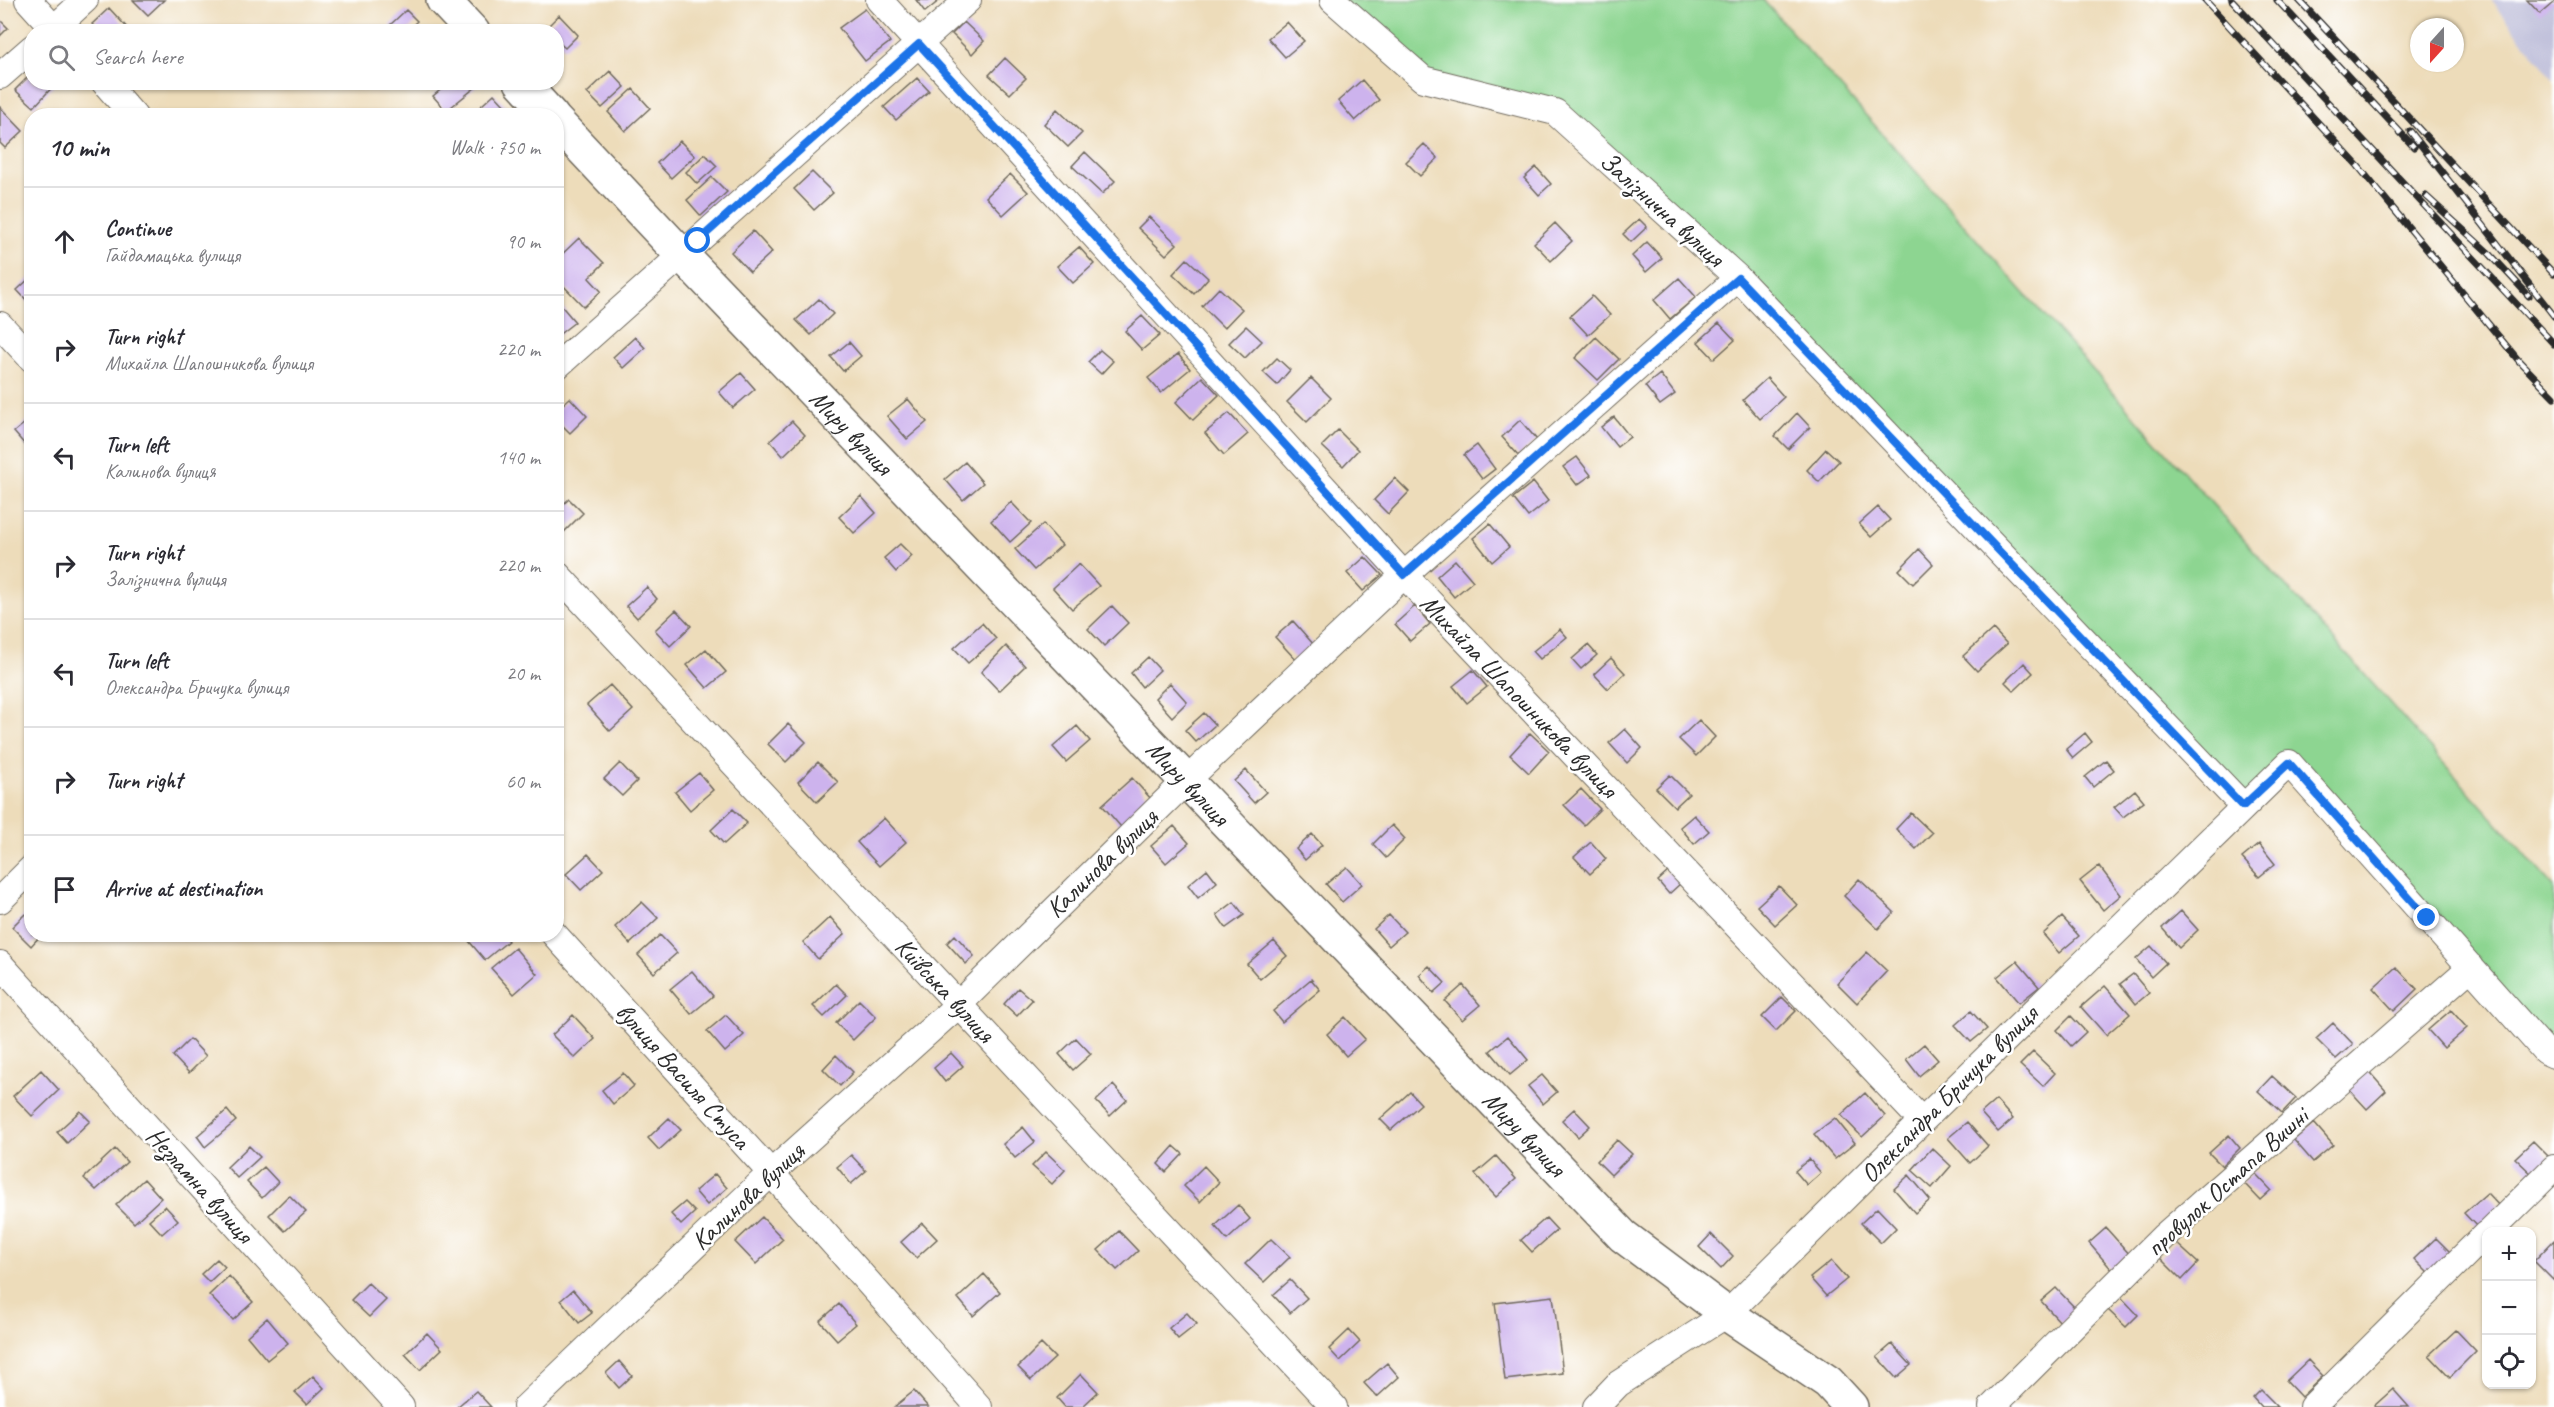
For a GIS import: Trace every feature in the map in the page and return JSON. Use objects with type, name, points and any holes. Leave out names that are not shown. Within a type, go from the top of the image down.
[{"type":"main road","points":[[443,0],[466,24]]},
{"type":"main road","points":[[528,90],[545,108]]},
{"type":"main road","name":"Миру вулиця","points":[[564,130],[1623,1236],[1727,1314],[1828,1382],[1851,1407]]},
{"type":"street","points":[[28,0],[49,24]]},
{"type":"street","points":[[60,24],[85,0]]},
{"type":"street","name":"Михайла Шапошникова вулиця","points":[[879,0],[1404,575],[1922,1120]]},
{"type":"street","points":[[564,360],[968,0]]},
{"type":"street","name":"Залізнична вулиця","points":[[1333,0],[1423,79],[1555,112],[1738,278],[2243,806]]},
{"type":"street","points":[[0,76],[24,55]]},
{"type":"street","points":[[111,90],[127,108]]},
{"type":"street","name":"Калинова вулиця","points":[[526,1407],[771,1173],[958,1005],[1186,781],[1404,575],[1738,278]]},
{"type":"street","points":[[0,325],[24,350]]},
{"type":"street","name":"Київська вулиця","points":[[564,582],[1334,1407]]},
{"type":"street","name":"Олександра Бричука вулиця","points":[[1596,1407],[1618,1384],[1727,1314],[1922,1120],[2289,763],[2470,967]]},
{"type":"street","points":[[0,900],[24,876]]},
{"type":"street","name":"вулиця Василя Стуса","points":[[561,942],[979,1407]]},
{"type":"street","name":"Незламна вулиця","points":[[0,964],[401,1407]]},
{"type":"street","points":[[2470,967],[2545,1051],[2554,1055]]},
{"type":"street","name":"провулок Остапа Вишні","points":[[1992,1407],[2164,1236],[2470,967]]},
{"type":"street","points":[[2494,1227],[2554,1168]]},
{"type":"street","points":[[2312,1407],[2482,1239]]},
{"type":"shaded area","points":[[2490,0],[2554,0],[2554,80]]},
{"type":"green space","points":[[1333,0],[1763,0],[2554,887],[2554,1055],[2289,763],[2243,806],[1738,278],[1555,112],[1423,79]]},
{"type":"building","points":[[133,0],[164,0],[148,15]]},
{"type":"building","points":[[916,0],[940,0],[925,12]]},
{"type":"building","points":[[2527,0],[2554,0],[2554,2],[2540,14]]},
{"type":"building","points":[[109,8],[124,24],[92,24]]},
{"type":"building","points":[[865,9],[890,42],[865,61],[839,28]]},
{"type":"building","points":[[406,10],[417,21],[414,24],[391,24]]},
{"type":"building","points":[[559,15],[578,35],[565,48],[564,24],[550,24]]},
{"type":"building","points":[[0,20],[8,28],[0,36]]},
{"type":"building","points":[[964,22],[984,41],[972,54],[952,34]]},
{"type":"building","points":[[1287,22],[1304,41],[1285,57],[1268,38]]},
{"type":"building","points":[[1005,58],[1026,78],[1010,94],[989,75]]},
{"type":"building","points":[[610,71],[625,87],[602,108],[587,93]]},
{"type":"building","points":[[917,78],[929,91],[896,120],[884,107]]},
{"type":"building","points":[[1362,80],[1379,100],[1355,121],[1338,101]]},
{"type":"building","points":[[24,81],[24,90],[50,90],[34,107],[15,90]]},
{"type":"building","points":[[633,89],[650,108],[625,131],[608,112]]},
{"type":"building","points":[[440,90],[472,90],[450,108],[443,108],[433,96]]},
{"type":"building","points":[[494,94],[506,107],[505,108],[479,108]]},
{"type":"building","points":[[0,107],[23,131],[5,148],[0,143]]},
{"type":"building","points":[[1057,109],[1082,133],[1068,147],[1044,124]]},
{"type":"building","points":[[680,141],[695,156],[671,178],[657,163]]},
{"type":"building","points":[[1424,144],[1438,158],[1420,176],[1406,162]]},
{"type":"building","points":[[1085,152],[1115,181],[1102,194],[1072,166]]},
{"type":"building","points":[[705,154],[717,166],[697,184],[686,172]]},
{"type":"building","points":[[1536,167],[1551,184],[1539,195],[1524,178]]},
{"type":"building","points":[[812,172],[833,193],[814,210],[794,189]]},
{"type":"building","points":[[1010,174],[1028,192],[1003,215],[986,197]]},
{"type":"building","points":[[712,177],[727,192],[701,216],[687,200]]},
{"type":"building","points":[[1149,217],[1177,244],[1166,255],[1138,228]]},
{"type":"building","points":[[1639,219],[1647,227],[1631,242],[1623,234]]},
{"type":"building","points":[[1555,223],[1572,241],[1551,261],[1534,243]]},
{"type":"building","points":[[753,231],[772,252],[750,272],[731,252]]},
{"type":"building","points":[[579,238],[604,263],[589,278],[601,291],[584,307],[564,286],[564,252]]},
{"type":"building","points":[[1647,242],[1662,258],[1646,272],[1632,256]]},
{"type":"building","points":[[1079,247],[1094,264],[1073,283],[1057,266]]},
{"type":"building","points":[[1187,259],[1208,278],[1194,294],[1173,274]]},
{"type":"building","points":[[1679,278],[1696,297],[1670,319],[1654,300]]},
{"type":"building","points":[[24,283],[24,297],[17,290]]},
{"type":"building","points":[[1219,288],[1242,309],[1224,328],[1202,306]]},
{"type":"building","points":[[1592,296],[1610,315],[1588,335],[1570,316]]},
{"type":"building","points":[[819,299],[833,314],[811,335],[796,320]]},
{"type":"building","points":[[564,309],[575,322],[564,331]]},
{"type":"building","points":[[1142,316],[1160,335],[1142,350],[1125,331]]},
{"type":"building","points":[[1719,323],[1735,340],[1714,359],[1698,342]]},
{"type":"building","points":[[1246,326],[1262,341],[1245,358],[1229,343]]},
{"type":"building","points":[[635,337],[645,348],[623,368],[613,357]]},
{"type":"building","points":[[1596,337],[1619,359],[1598,380],[1575,358]]},
{"type":"building","points":[[849,342],[861,356],[843,371],[831,357]]},
{"type":"building","points":[[1100,350],[1113,361],[1101,374],[1088,362]]},
{"type":"building","points":[[1178,354],[1190,369],[1161,393],[1148,378]]},
{"type":"building","points":[[1277,358],[1290,370],[1277,385],[1263,372]]},
{"type":"building","points":[[741,373],[755,389],[733,408],[719,392]]},
{"type":"building","points":[[1660,374],[1675,394],[1660,405],[1645,386]]},
{"type":"building","points":[[1202,377],[1219,395],[1193,420],[1176,402]]},
{"type":"building","points":[[1311,378],[1331,398],[1307,422],[1287,402]]},
{"type":"building","points":[[1767,378],[1784,397],[1760,419],[1743,400]]},
{"type":"building","points":[[570,398],[587,416],[570,433],[564,427],[564,403]]},
{"type":"building","points":[[908,399],[927,422],[907,439],[887,416]]},
{"type":"building","points":[[1229,413],[1248,434],[1224,455],[1205,433]]},
{"type":"building","points":[[1797,413],[1810,427],[1788,449],[1775,436]]},
{"type":"building","points":[[1614,417],[1630,437],[1617,447],[1601,427]]},
{"type":"building","points":[[1520,420],[1537,440],[1519,456],[1502,437]]},
{"type":"building","points":[[792,421],[805,435],[783,456],[770,441]]},
{"type":"building","points":[[24,424],[24,444],[14,432]]},
{"type":"building","points":[[1338,430],[1358,450],[1343,466],[1322,446]]},
{"type":"building","points":[[1477,445],[1495,469],[1482,479],[1464,455]]},
{"type":"building","points":[[1826,449],[1839,461],[1819,482],[1807,470]]},
{"type":"building","points":[[1577,457],[1591,475],[1577,485],[1563,467]]},
{"type":"building","points":[[965,462],[983,483],[963,500],[945,479]]},
{"type":"building","points":[[1395,478],[1409,492],[1388,514],[1374,500]]},
{"type":"building","points":[[1533,482],[1548,501],[1528,517],[1513,498]]},
{"type":"building","points":[[861,496],[876,513],[854,533],[839,517]]},
{"type":"building","points":[[569,499],[583,513],[564,532],[564,504]]},
{"type":"building","points":[[1011,502],[1031,523],[1010,542],[991,521]]},
{"type":"building","points":[[1878,507],[1890,520],[1871,537],[1859,524]]},
{"type":"building","points":[[1043,524],[1062,545],[1034,570],[1015,549]]},
{"type":"building","points":[[1490,524],[1509,547],[1492,562],[1473,538]]},
{"type":"building","points":[[900,544],[912,556],[896,572],[884,558]]},
{"type":"building","points":[[1919,549],[1933,564],[1913,584],[1899,570]]},
{"type":"building","points":[[1365,557],[1382,575],[1363,591],[1347,573]]},
{"type":"building","points":[[1455,560],[1473,581],[1454,597],[1437,576]]},
{"type":"building","points":[[1079,564],[1099,586],[1072,609],[1053,588]]},
{"type":"building","points":[[647,587],[657,599],[637,618],[626,606]]},
{"type":"building","points":[[1112,606],[1128,623],[1104,646],[1088,629]]},
{"type":"building","points":[[1415,606],[1430,624],[1410,641],[1395,624]]},
{"type":"building","points":[[676,610],[691,626],[670,646],[655,630]]},
{"type":"building","points":[[1293,621],[1314,645],[1297,661],[1275,637]]},
{"type":"building","points":[[982,623],[996,639],[968,663],[954,648]]},
{"type":"building","points":[[1560,629],[1567,637],[1540,659],[1533,651]]},
{"type":"building","points":[[1993,629],[2007,644],[1977,671],[1963,656]]},
{"type":"building","points":[[1588,645],[1597,655],[1581,669],[1572,659]]},
{"type":"building","points":[[1006,646],[1025,666],[999,691],[981,672]]},
{"type":"building","points":[[706,649],[726,672],[707,688],[687,665]]},
{"type":"building","points":[[1148,657],[1160,670],[1142,687],[1131,673]]},
{"type":"building","points":[[1611,658],[1625,673],[1608,689],[1594,674]]},
{"type":"building","points":[[2024,663],[2033,673],[2014,691],[2005,682]]},
{"type":"building","points":[[1473,670],[1487,687],[1467,703],[1453,686]]},
{"type":"building","points":[[1170,683],[1187,702],[1172,717],[1155,698]]},
{"type":"building","points":[[610,685],[633,710],[610,731],[587,705]]},
{"type":"building","points":[[1204,713],[1215,725],[1196,742],[1185,730]]},
{"type":"building","points":[[1699,720],[1715,737],[1696,756],[1679,739]]},
{"type":"building","points":[[788,724],[806,742],[786,762],[768,744]]},
{"type":"building","points":[[1077,726],[1090,741],[1066,762],[1053,747]]},
{"type":"building","points":[[1625,729],[1642,748],[1627,763],[1609,743]]},
{"type":"building","points":[[1530,733],[1549,751],[1529,773],[1510,755]]},
{"type":"building","points":[[2085,733],[2092,742],[2073,758],[2066,749]]},
{"type":"building","points":[[2106,760],[2114,770],[2093,787],[2085,777]]},
{"type":"building","points":[[818,762],[838,782],[817,802],[798,782]]},
{"type":"building","points":[[620,763],[637,781],[622,796],[604,779]]},
{"type":"building","points":[[1246,770],[1266,792],[1254,803],[1234,781]]},
{"type":"building","points":[[699,773],[713,790],[690,810],[675,792]]},
{"type":"building","points":[[1670,775],[1689,794],[1675,807],[1656,788]]},
{"type":"building","points":[[1132,778],[1152,800],[1121,827],[1102,805]]},
{"type":"building","points":[[1581,789],[1600,809],[1584,825],[1564,805]]},
{"type":"building","points":[[2135,790],[2144,801],[2123,817],[2114,807]]},
{"type":"building","points":[[733,809],[747,823],[724,844],[711,830]]},
{"type":"building","points":[[1911,813],[1932,833],[1916,849],[1896,829]]},
{"type":"building","points":[[1694,815],[1709,831],[1694,844],[1680,827]]},
{"type":"building","points":[[884,818],[906,842],[879,866],[857,842]]},
{"type":"building","points":[[1392,825],[1405,839],[1386,858],[1373,844]]},
{"type":"building","points":[[1174,826],[1189,843],[1166,863],[1151,846]]},
{"type":"building","points":[[1312,834],[1322,845],[1305,860],[1296,849]]},
{"type":"building","points":[[1591,842],[1606,859],[1590,874],[1574,857]]},
{"type":"building","points":[[2259,844],[2275,864],[2259,877],[2242,858]]},
{"type":"building","points":[[588,854],[603,870],[581,890],[566,874]]},
{"type":"building","points":[[2099,866],[2121,895],[2103,910],[2080,881]]},
{"type":"building","points":[[1347,867],[1362,884],[1342,902],[1326,884]]},
{"type":"building","points":[[1207,869],[1217,882],[1198,898],[1188,885]]},
{"type":"building","points":[[1669,871],[1681,883],[1669,894],[1658,881]]},
{"type":"building","points":[[1859,879],[1894,912],[1878,929],[1844,896]]},
{"type":"building","points":[[1779,886],[1797,905],[1775,925],[1757,906]]},
{"type":"building","points":[[642,902],[658,918],[630,944],[615,927]]},
{"type":"building","points":[[1234,902],[1244,915],[1226,928],[1217,915]]},
{"type":"building","points":[[2181,911],[2198,930],[2179,948],[2162,928]]},
{"type":"building","points":[[24,915],[24,939],[12,927]]},
{"type":"building","points":[[1389,915],[1405,932],[1389,946],[1374,929]]},
{"type":"building","points":[[830,917],[845,934],[818,959],[803,942]]},
{"type":"building","points":[[2062,917],[2079,936],[2059,953],[2043,934]]},
{"type":"building","points":[[660,935],[677,953],[654,973],[638,955]]},
{"type":"building","points":[[955,935],[974,956],[966,964],[947,943]]},
{"type":"building","points":[[1274,941],[1287,956],[1260,979],[1247,964]]},
{"type":"building","points":[[470,942],[507,942],[485,960]]},
{"type":"building","points":[[2151,946],[2166,963],[2151,977],[2136,959]]},
{"type":"building","points":[[515,948],[537,974],[514,994],[491,968]]},
{"type":"building","points":[[1867,952],[1887,971],[1857,1003],[1837,983]]},
{"type":"building","points":[[2017,961],[2039,987],[2019,1003],[1997,977]]},
{"type":"building","points":[[1429,966],[1445,983],[1434,993],[1419,975]]},
{"type":"building","points":[[2396,967],[2417,989],[2394,1011],[2373,988]]},
{"type":"building","points":[[692,971],[713,996],[691,1014],[670,989]]},
{"type":"building","points":[[2133,974],[2149,993],[2136,1004],[2120,984]]},
{"type":"building","points":[[1311,979],[1320,990],[1282,1022],[1273,1011]]},
{"type":"building","points":[[836,984],[847,995],[824,1017],[813,1006]]},
{"type":"building","points":[[1463,985],[1480,1005],[1462,1020],[1445,1001]]},
{"type":"building","points":[[2105,986],[2130,1014],[2106,1035],[2081,1007]]},
{"type":"building","points":[[1018,988],[1032,1000],[1017,1016],[1004,1004]]},
{"type":"building","points":[[1782,997],[1796,1011],[1776,1031],[1762,1017]]},
{"type":"building","points":[[859,1000],[876,1017],[853,1040],[836,1023]]},
{"type":"building","points":[[2451,1010],[2467,1028],[2444,1048],[2428,1030]]},
{"type":"building","points":[[1971,1011],[1987,1029],[1971,1042],[1955,1025]]},
{"type":"building","points":[[573,1015],[595,1039],[575,1058],[552,1035]]},
{"type":"building","points":[[726,1015],[744,1035],[725,1052],[707,1031]]},
{"type":"building","points":[[2071,1016],[2086,1032],[2071,1046],[2057,1030]]},
{"type":"building","points":[[1345,1017],[1365,1039],[1346,1056],[1327,1034]]},
{"type":"building","points":[[2333,1023],[2353,1044],[2336,1059],[2316,1039]]},
{"type":"building","points":[[1508,1036],[1528,1060],[1510,1075],[1490,1051]]},
{"type":"building","points":[[1076,1038],[1091,1054],[1073,1070],[1059,1054]]},
{"type":"building","points":[[190,1039],[206,1056],[189,1073],[173,1056]]},
{"type":"building","points":[[1924,1044],[1938,1060],[1919,1076],[1906,1059]]},
{"type":"building","points":[[2033,1052],[2055,1073],[2043,1086],[2020,1065]]},
{"type":"building","points":[[951,1053],[963,1066],[945,1082],[934,1068]]},
{"type":"building","points":[[836,1055],[853,1072],[840,1086],[823,1069]]},
{"type":"building","points":[[2364,1066],[2386,1091],[2367,1109],[2344,1084]]},
{"type":"building","points":[[41,1070],[59,1090],[32,1116],[13,1096]]},
{"type":"building","points":[[623,1073],[634,1086],[613,1104],[602,1090]]},
{"type":"building","points":[[1542,1075],[1557,1092],[1543,1104],[1528,1086]]},
{"type":"building","points":[[2272,1076],[2296,1098],[2282,1113],[2258,1091]]},
{"type":"building","points":[[1113,1085],[1127,1100],[1110,1116],[1096,1101]]},
{"type":"building","points":[[1410,1092],[1421,1104],[1391,1130],[1380,1119]]},
{"type":"building","points":[[1865,1093],[1885,1116],[1862,1137],[1841,1115]]},
{"type":"building","points":[[1996,1100],[2013,1119],[1998,1132],[1981,1113]]},
{"type":"building","points":[[1574,1109],[1590,1126],[1578,1137],[1562,1120]]},
{"type":"building","points":[[227,1110],[236,1121],[205,1147],[197,1136]]},
{"type":"building","points":[[80,1111],[90,1121],[67,1143],[57,1132]]},
{"type":"building","points":[[669,1118],[681,1130],[659,1150],[648,1138]]},
{"type":"building","points":[[1835,1118],[1855,1143],[1835,1159],[1814,1134]]},
{"type":"building","points":[[1967,1122],[1988,1146],[1970,1163],[1948,1138]]},
{"type":"building","points":[[2314,1123],[2333,1145],[2313,1162],[2294,1140]]},
{"type":"building","points":[[1023,1127],[1035,1142],[1015,1158],[1003,1144]]},
{"type":"building","points":[[2229,1135],[2240,1148],[2222,1166],[2209,1153]]},
{"type":"building","points":[[1617,1140],[1632,1154],[1611,1175],[1597,1161]]},
{"type":"building","points":[[2533,1141],[2553,1161],[2536,1178],[2515,1158]]},
{"type":"building","points":[[249,1146],[260,1157],[237,1178],[227,1167]]},
{"type":"building","points":[[1174,1146],[1183,1154],[1166,1172],[1158,1164]]},
{"type":"building","points":[[1932,1148],[1951,1166],[1932,1188],[1912,1170]]},
{"type":"building","points":[[115,1149],[127,1162],[96,1190],[84,1178]]},
{"type":"building","points":[[1046,1152],[1065,1170],[1052,1184],[1032,1166]]},
{"type":"building","points":[[851,1155],[866,1171],[851,1184],[837,1167]]},
{"type":"building","points":[[1496,1156],[1516,1179],[1496,1197],[1475,1174]]},
{"type":"building","points":[[1809,1159],[1821,1173],[1807,1185],[1795,1171]]},
{"type":"building","points":[[1204,1166],[1219,1182],[1200,1202],[1184,1186]]},
{"type":"building","points":[[264,1167],[278,1182],[262,1198],[247,1182]]},
{"type":"building","points":[[2254,1172],[2271,1190],[2260,1200],[2243,1182]]},
{"type":"building","points":[[715,1174],[727,1188],[707,1205],[695,1191]]},
{"type":"building","points":[[1909,1175],[1930,1200],[1915,1213],[1894,1189]]},
{"type":"building","points":[[144,1179],[161,1198],[134,1223],[116,1205]]},
{"type":"building","points":[[2487,1193],[2502,1209],[2479,1229],[2464,1213]]},
{"type":"building","points":[[289,1195],[306,1212],[285,1231],[269,1215]]},
{"type":"building","points":[[685,1202],[695,1212],[681,1225],[671,1214]]},
{"type":"building","points":[[1238,1205],[1250,1219],[1227,1240],[1215,1226]]},
{"type":"building","points":[[165,1206],[178,1220],[162,1234],[149,1220]]},
{"type":"building","points":[[1877,1208],[1896,1228],[1881,1243],[1861,1223]]},
{"type":"building","points":[[762,1217],[783,1239],[756,1264],[735,1242]]},
{"type":"building","points":[[1546,1218],[1557,1230],[1532,1252],[1521,1240]]},
{"type":"building","points":[[922,1223],[937,1239],[916,1258],[901,1242]]},
{"type":"building","points":[[2106,1228],[2131,1256],[2113,1271],[2089,1243]]},
{"type":"building","points":[[1119,1231],[1138,1251],[1117,1270],[1098,1250]]},
{"type":"building","points":[[1711,1234],[1733,1256],[1721,1269],[1699,1247]]},
{"type":"building","points":[[2436,1238],[2453,1255],[2432,1277],[2414,1259]]},
{"type":"building","points":[[1271,1239],[1290,1257],[1264,1282],[1245,1264]]},
{"type":"building","points":[[2554,1240],[2554,1281],[2536,1263],[2536,1259]]},
{"type":"building","points":[[2175,1242],[2198,1263],[2182,1280],[2160,1258]]},
{"type":"building","points":[[217,1259],[225,1267],[209,1282],[201,1274]]},
{"type":"building","points":[[1831,1261],[1847,1279],[1826,1296],[1810,1278]]},
{"type":"building","points":[[984,1274],[1000,1292],[973,1316],[958,1298]]},
{"type":"building","points":[[229,1276],[253,1302],[233,1320],[209,1295]]},
{"type":"building","points":[[1290,1280],[1307,1298],[1290,1313],[1273,1295]]},
{"type":"building","points":[[368,1283],[386,1300],[369,1317],[351,1300]]},
{"type":"building","points":[[2056,1288],[2076,1309],[2061,1323],[2041,1301]]},
{"type":"building","points":[[573,1290],[592,1313],[579,1323],[561,1300]]},
{"type":"building","points":[[1553,1296],[1563,1373],[1505,1380],[1495,1303]]},
{"type":"building","points":[[2121,1297],[2138,1315],[2126,1327],[2108,1310]]},
{"type":"building","points":[[839,1304],[856,1324],[837,1340],[820,1321]]},
{"type":"building","points":[[1187,1313],[1197,1324],[1178,1339],[1169,1328]]},
{"type":"building","points":[[267,1318],[288,1343],[267,1360],[247,1336]]},
{"type":"building","points":[[1349,1330],[1360,1342],[1340,1361],[1329,1349]]},
{"type":"building","points":[[2456,1330],[2476,1351],[2450,1377],[2429,1355]]},
{"type":"building","points":[[427,1333],[442,1349],[420,1370],[405,1354]]},
{"type":"building","points":[[1041,1344],[1055,1358],[1031,1380],[1018,1367]]},
{"type":"building","points":[[1892,1344],[1911,1365],[1896,1378],[1877,1357]]},
{"type":"building","points":[[2308,1360],[2323,1376],[2301,1397],[2286,1381]]},
{"type":"building","points":[[619,1361],[632,1376],[619,1388],[606,1373]]},
{"type":"building","points":[[1387,1363],[1399,1377],[1377,1397],[1364,1383]]},
{"type":"building","points":[[1081,1374],[1098,1392],[1082,1407],[1065,1407],[1057,1398]]},
{"type":"building","points":[[313,1376],[324,1388],[307,1404],[295,1392]]},
{"type":"building","points":[[2393,1389],[2409,1407],[2374,1406]]},
{"type":"building","points":[[2261,1390],[2278,1407],[2261,1407],[2253,1398]]},
{"type":"building","points":[[476,1391],[491,1407],[457,1407]]},
{"type":"building","points":[[914,1391],[928,1407],[894,1407]]},
{"type":"railway","points":[[2205,0],[2358,166],[2519,361],[2554,397]]},
{"type":"railway","points":[[2232,0],[2554,344]]},
{"type":"railway","points":[[2277,0],[2414,147]]},
{"type":"railway","points":[[2299,0],[2554,274]]},
{"type":"railway","points":[[2410,131],[2554,316]]},
{"type":"railway","points":[[2426,196],[2490,254],[2529,296]]},
{"type":"route","points":[[698,241],[919,44],[1404,575],[1738,278],[2243,806],[2289,763],[2427,918]]}]
